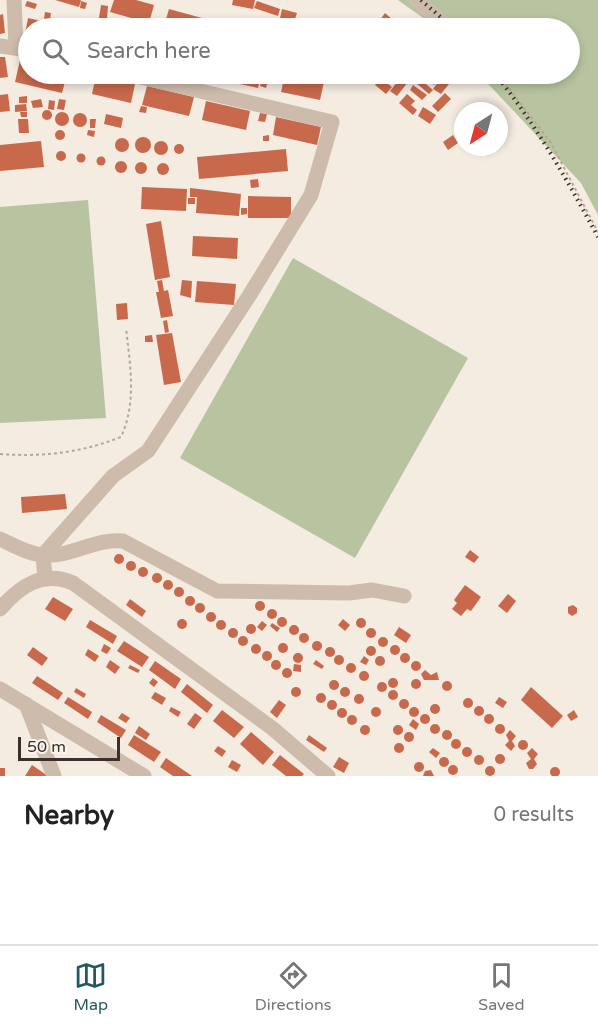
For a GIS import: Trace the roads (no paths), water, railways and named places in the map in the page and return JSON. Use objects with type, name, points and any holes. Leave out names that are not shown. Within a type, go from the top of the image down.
[{"type":"street","points":[[14,0],[18,24]]},
{"type":"street","points":[[416,0],[437,18]]},
{"type":"street","points":[[0,46],[18,48]]},
{"type":"street","points":[[45,578],[44,555],[113,476],[148,451],[249,296],[311,195],[332,122],[170,84]]},
{"type":"street","points":[[0,539],[44,555],[72,551],[109,539],[123,541],[217,591],[349,593],[372,590],[404,596]]},
{"type":"street","points":[[0,609],[12,596],[45,578],[57,576],[73,583],[272,728],[328,776]]},
{"type":"street","points":[[0,688],[144,776]]},
{"type":"street","points":[[26,704],[54,776]]},
{"type":"railway","points":[[421,0],[442,18]]},
{"type":"railway","points":[[503,84],[563,174],[598,237]]}]
